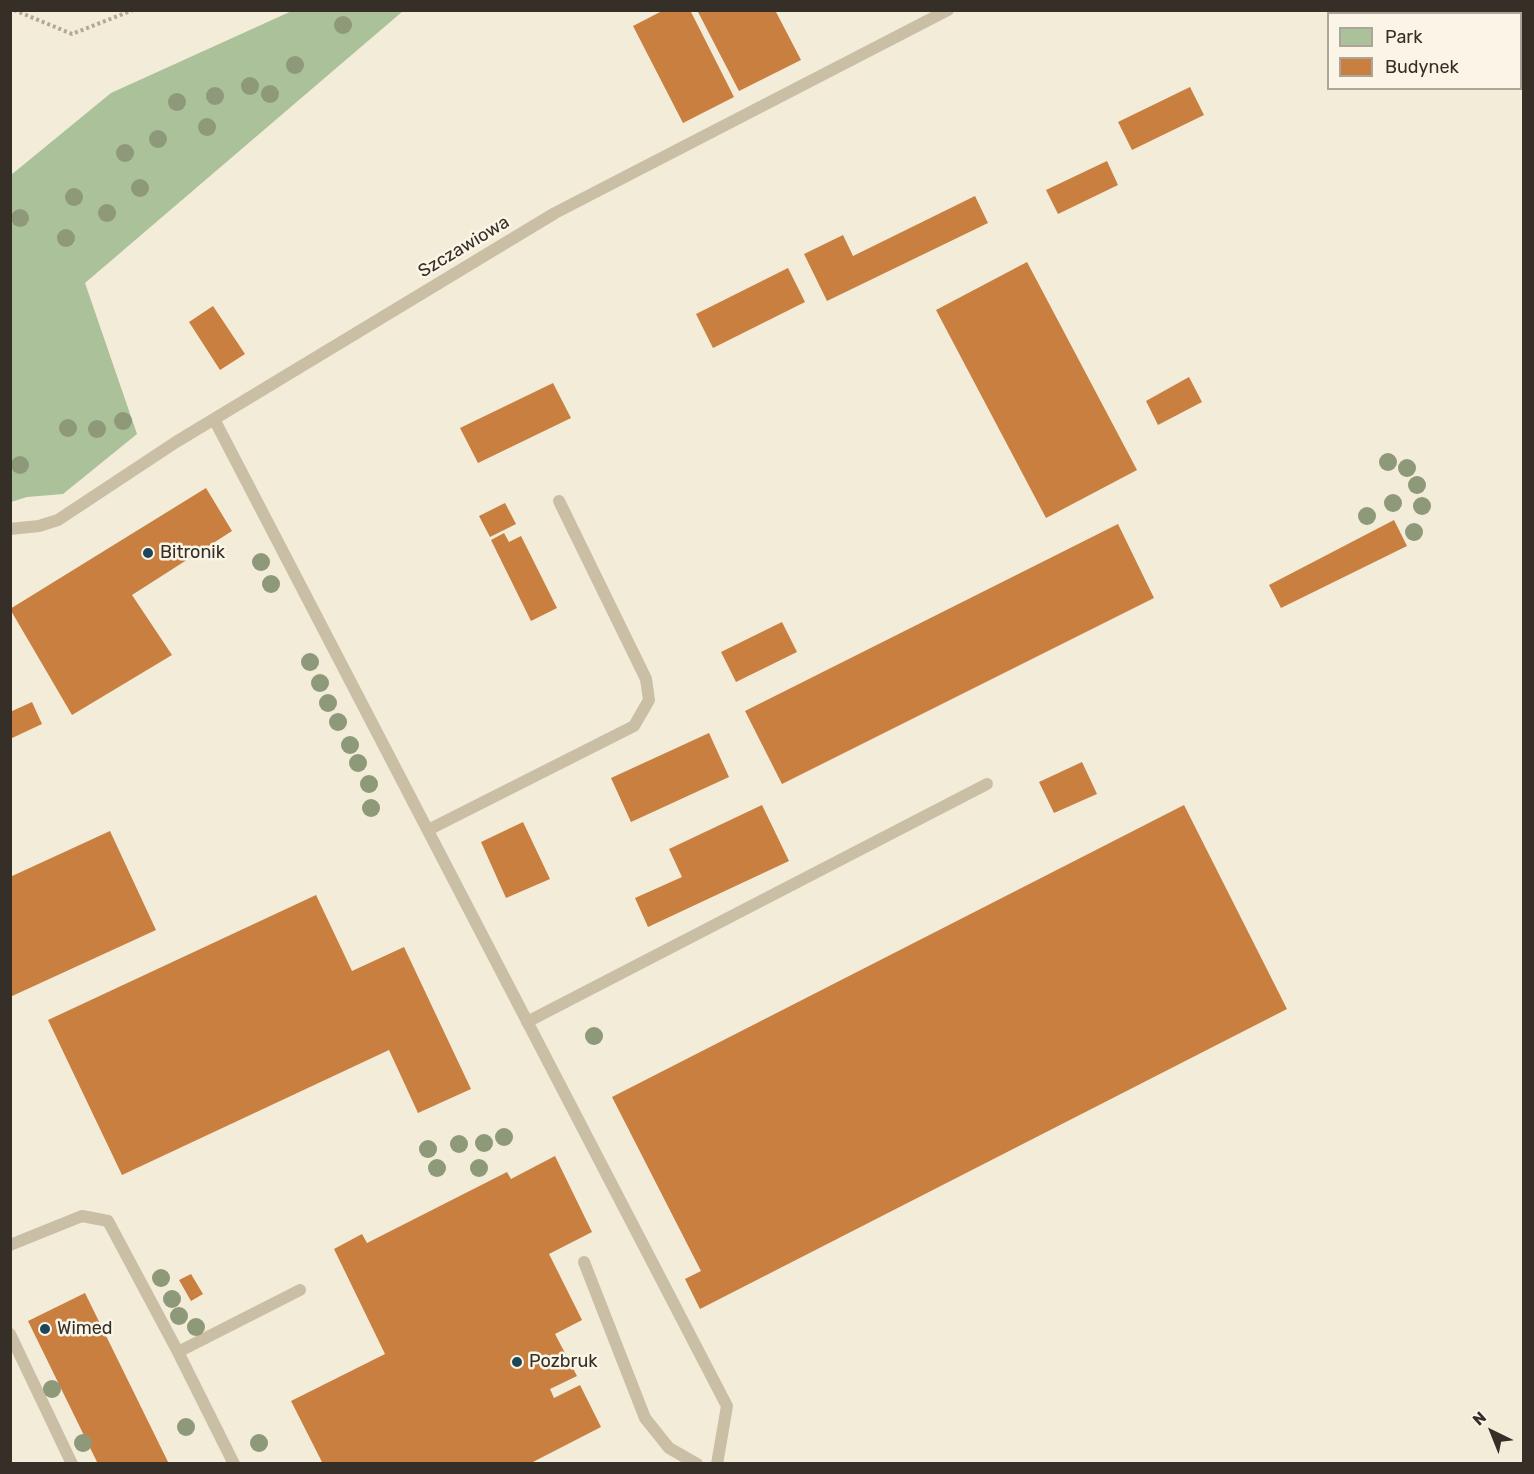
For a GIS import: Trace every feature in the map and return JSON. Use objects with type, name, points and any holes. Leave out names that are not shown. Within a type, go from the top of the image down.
[{"type":"lane","name":"Szczawiowa","points":[[10,529],[39,526],[58,520],[135,467],[555,213],[948,10]]},
{"type":"lane","points":[[214,419],[728,1406],[717,1464]]},
{"type":"lane","points":[[428,830],[634,726],[649,700],[646,679],[559,501]]},
{"type":"lane","points":[[527,1022],[987,784]]},
{"type":"lane","points":[[10,1245],[82,1216],[108,1221],[178,1352],[234,1464]]},
{"type":"lane","points":[[584,1262],[645,1418],[669,1448],[697,1464]]},
{"type":"lane","points":[[178,1352],[300,1290]]},
{"type":"lane","points":[[10,1334],[72,1464]]},
{"type":"path","points":[[14,10],[72,34],[133,10]]},
{"type":"green space","points":[[294,10],[403,11],[85,283],[137,434],[63,494],[27,497],[11,502],[11,175],[111,93]]},
{"type":"building","points":[[664,10],[690,10],[734,97],[683,123],[633,26]]},
{"type":"building","points":[[697,10],[775,10],[801,60],[739,91]]},
{"type":"building","points":[[1190,87],[1204,115],[1132,150],[1118,122]]},
{"type":"building","points":[[1107,161],[1118,185],[1058,214],[1046,190]]},
{"type":"building","points":[[975,196],[988,223],[827,301],[804,254],[843,235],[853,256]]},
{"type":"building","points":[[1027,262],[1137,470],[1046,518],[936,310]]},
{"type":"building","points":[[788,268],[805,302],[713,348],[696,314]]},
{"type":"building","points":[[213,306],[245,354],[220,370],[189,322]]},
{"type":"building","points":[[1189,377],[1202,402],[1158,425],[1146,401]]},
{"type":"building","points":[[553,383],[571,418],[478,463],[460,428]]},
{"type":"building","points":[[206,488],[232,531],[132,595],[172,655],[72,715],[10,609]]},
{"type":"building","points":[[505,503],[516,524],[490,537],[479,516]]},
{"type":"building","points":[[1394,520],[1407,546],[1281,608],[1269,585]]},
{"type":"building","points":[[1118,524],[1154,598],[782,784],[745,711]]},
{"type":"building","points":[[504,533],[509,542],[521,536],[557,608],[531,621],[491,540]]},
{"type":"building","points":[[782,622],[797,652],[736,682],[721,652]]},
{"type":"building","points":[[32,702],[42,724],[10,739],[10,712]]},
{"type":"building","points":[[709,733],[729,777],[631,822],[611,778]]},
{"type":"building","points":[[1082,762],[1097,794],[1054,813],[1039,782]]},
{"type":"building","points":[[762,805],[789,861],[648,927],[635,898],[682,877],[669,849]]},
{"type":"building","points":[[1184,805],[1287,1009],[700,1309],[685,1279],[701,1271],[612,1097]]},
{"type":"building","points":[[523,822],[550,879],[506,898],[481,842]]},
{"type":"building","points":[[110,831],[156,930],[10,997],[10,877]]},
{"type":"building","points":[[316,895],[352,971],[404,947],[471,1089],[418,1113],[389,1050],[122,1175],[48,1020]]},
{"type":"building","points":[[555,1156],[592,1232],[549,1254],[582,1320],[555,1334],[577,1376],[550,1389],[554,1398],[580,1385],[601,1427],[529,1464],[323,1464],[291,1401],[385,1354],[334,1249],[362,1234],[367,1243],[507,1172],[511,1179]]},
{"type":"building","points":[[191,1274],[203,1294],[191,1301],[179,1280]]},
{"type":"building","points":[[85,1293],[169,1464],[98,1464],[28,1321]]},
{"type":"place","name":"Bitronik","points":[[148,553]]},
{"type":"place","name":"Wimed","points":[[45,1329]]},
{"type":"place","name":"Pozbruk","points":[[517,1362]]}]
